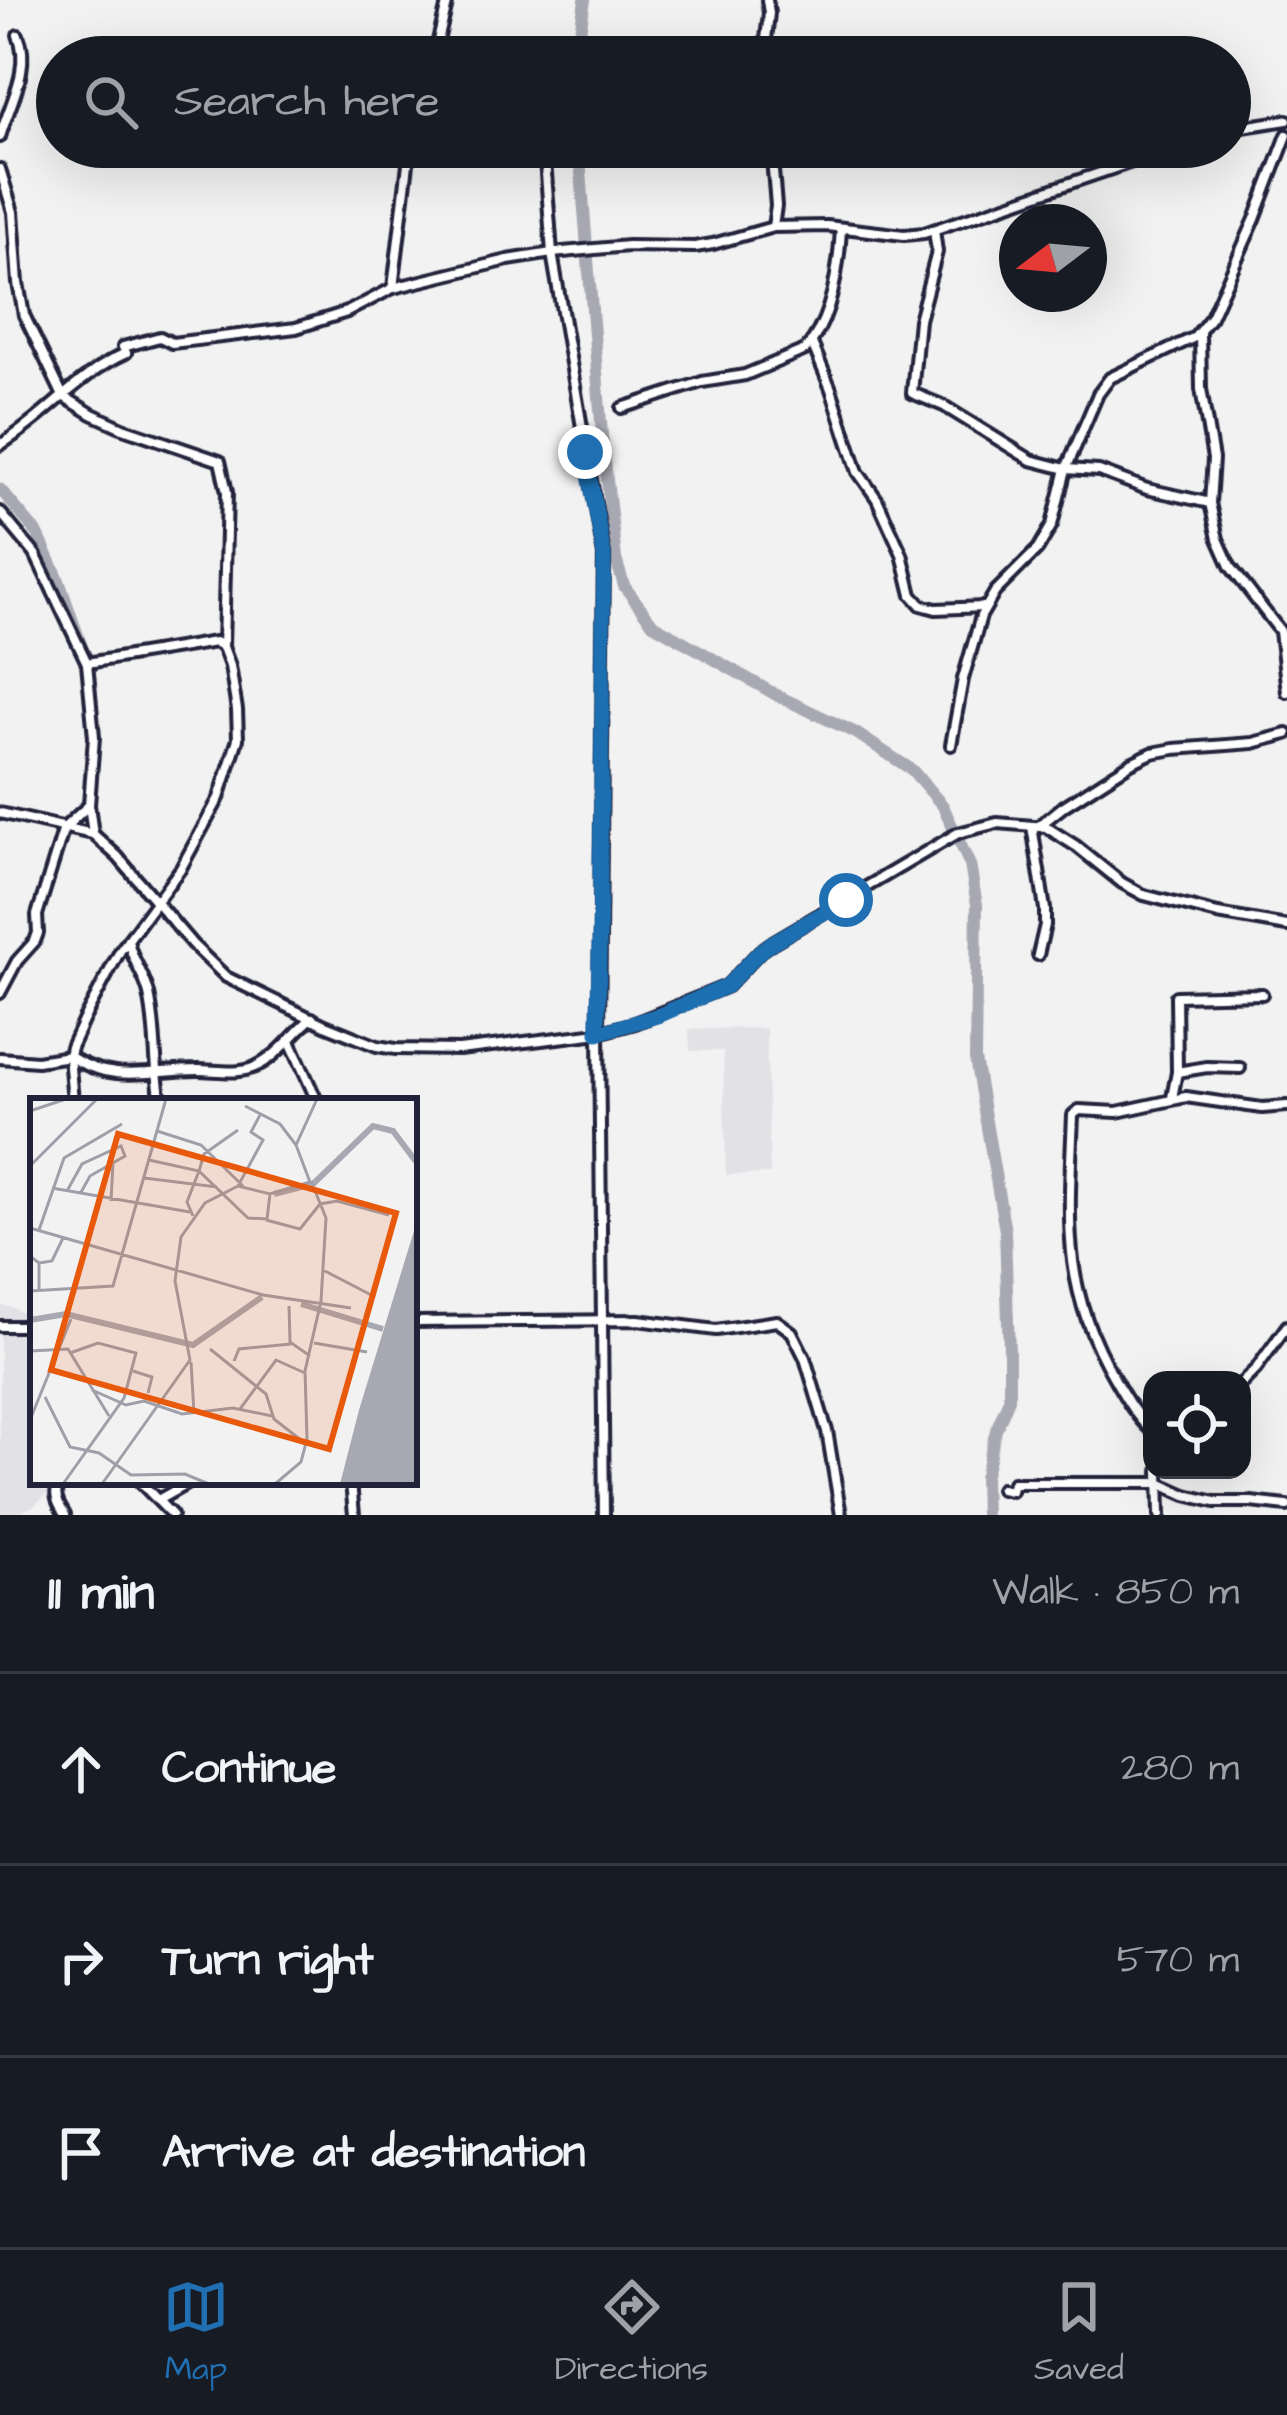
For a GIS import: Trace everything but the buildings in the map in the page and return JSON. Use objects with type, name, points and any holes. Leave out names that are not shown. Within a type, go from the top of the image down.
[{"type":"street","points":[[439,36],[448,0]]},
{"type":"street","points":[[767,0],[767,36]]},
{"type":"street","points":[[0,137],[19,83],[22,45],[18,35]]},
{"type":"street","points":[[1251,126],[1287,120]]},
{"type":"street","points":[[951,746],[969,653],[986,607],[1038,549],[1052,525],[1066,469],[1098,394],[1110,378],[1201,332],[1241,250],[1287,135]]},
{"type":"street","points":[[392,288],[407,168]]},
{"type":"street","points":[[546,168],[553,254],[604,555],[598,1033],[604,1515]]},
{"type":"street","points":[[773,168],[773,227]]},
{"type":"street","points":[[0,446],[92,372],[126,353],[123,347],[160,337],[172,343],[296,328],[347,311],[392,288],[508,260],[628,246],[713,244],[773,227],[904,235],[934,230],[1115,168]]},
{"type":"street","points":[[0,170],[14,212],[22,304],[63,396],[123,428],[220,461],[227,492],[223,647],[230,665],[238,739],[219,798],[181,868],[128,940],[84,1019],[69,1056],[73,1098]]},
{"type":"street","points":[[622,408],[702,382],[745,375],[805,350],[825,315],[837,270],[841,228]]},
{"type":"street","points":[[934,230],[937,252],[919,320],[912,392],[944,406],[1031,460],[1100,471],[1147,490],[1210,503]]},
{"type":"street","points":[[1201,332],[1201,389],[1213,459],[1210,503],[1218,539],[1230,566],[1280,632],[1287,692]]},
{"type":"street","points":[[812,343],[858,472],[878,499],[902,554],[912,595],[921,605],[936,609],[986,607]]},
{"type":"street","points":[[0,512],[35,554],[87,663],[94,737],[89,805],[93,834]]},
{"type":"street","points":[[87,663],[215,642],[223,647]]},
{"type":"street","points":[[1036,826],[1152,754],[1253,743],[1287,734]]},
{"type":"street","points":[[0,993],[17,961],[35,941],[37,915],[64,828],[89,805]]},
{"type":"street","points":[[0,813],[93,834],[226,977],[377,1046],[396,1049],[459,1050],[598,1033],[660,1015],[727,986],[773,942],[958,833],[997,823],[1036,826],[1059,835],[1144,895],[1287,926]]},
{"type":"street","points":[[1036,826],[1045,909],[1038,956]]},
{"type":"street","points":[[128,940],[149,991],[160,1098]]},
{"type":"street","points":[[1172,1098],[1178,1072],[1176,996],[1262,994]]},
{"type":"street","points":[[0,1058],[38,1061],[69,1056],[90,1069],[137,1075],[246,1070],[265,1061],[312,1018]]},
{"type":"street","points":[[290,1041],[316,1098]]},
{"type":"street","points":[[1178,1072],[1240,1068]]},
{"type":"street","points":[[1143,1419],[1122,1391],[1082,1314],[1070,1246],[1068,1188],[1075,1112],[1117,1112],[1172,1098],[1262,1108],[1287,1106]]},
{"type":"street","points":[[417,1322],[603,1319],[716,1330],[772,1320],[783,1325],[798,1340],[821,1410],[841,1515]]},
{"type":"street","points":[[0,1325],[30,1326]]},
{"type":"street","points":[[1251,1374],[1287,1326]]},
{"type":"street","points":[[1159,1479],[1160,1515]]},
{"type":"street","points":[[1001,1489],[1011,1491],[1013,1483],[1159,1483],[1215,1502],[1287,1506]]},
{"type":"street","points":[[59,1485],[55,1493],[65,1515]]},
{"type":"street","points":[[143,1485],[172,1515]]},
{"type":"street","points":[[158,1500],[185,1485]]},
{"type":"street","points":[[351,1485],[354,1515]]},
{"type":"shaded area","points":[[766,1028],[770,1174],[726,1175],[723,1051],[690,1051],[689,1029]]},
{"type":"shaded area","points":[[0,1305],[30,1317],[30,1485],[57,1485],[34,1506],[0,1515]]},
{"type":"waterway","points":[[579,36],[585,0]]},
{"type":"waterway","points":[[581,168],[602,435],[616,559],[624,586],[653,624],[778,696],[856,733],[912,770],[943,806],[970,865],[977,905],[975,1059],[1005,1231],[1009,1352],[1009,1399],[984,1478],[985,1515]]},
{"type":"waterway","points":[[0,489],[38,534],[83,650]]},
{"type":"route","points":[[585,452],[604,555],[598,1033],[713,994],[760,951],[846,900]]}]
